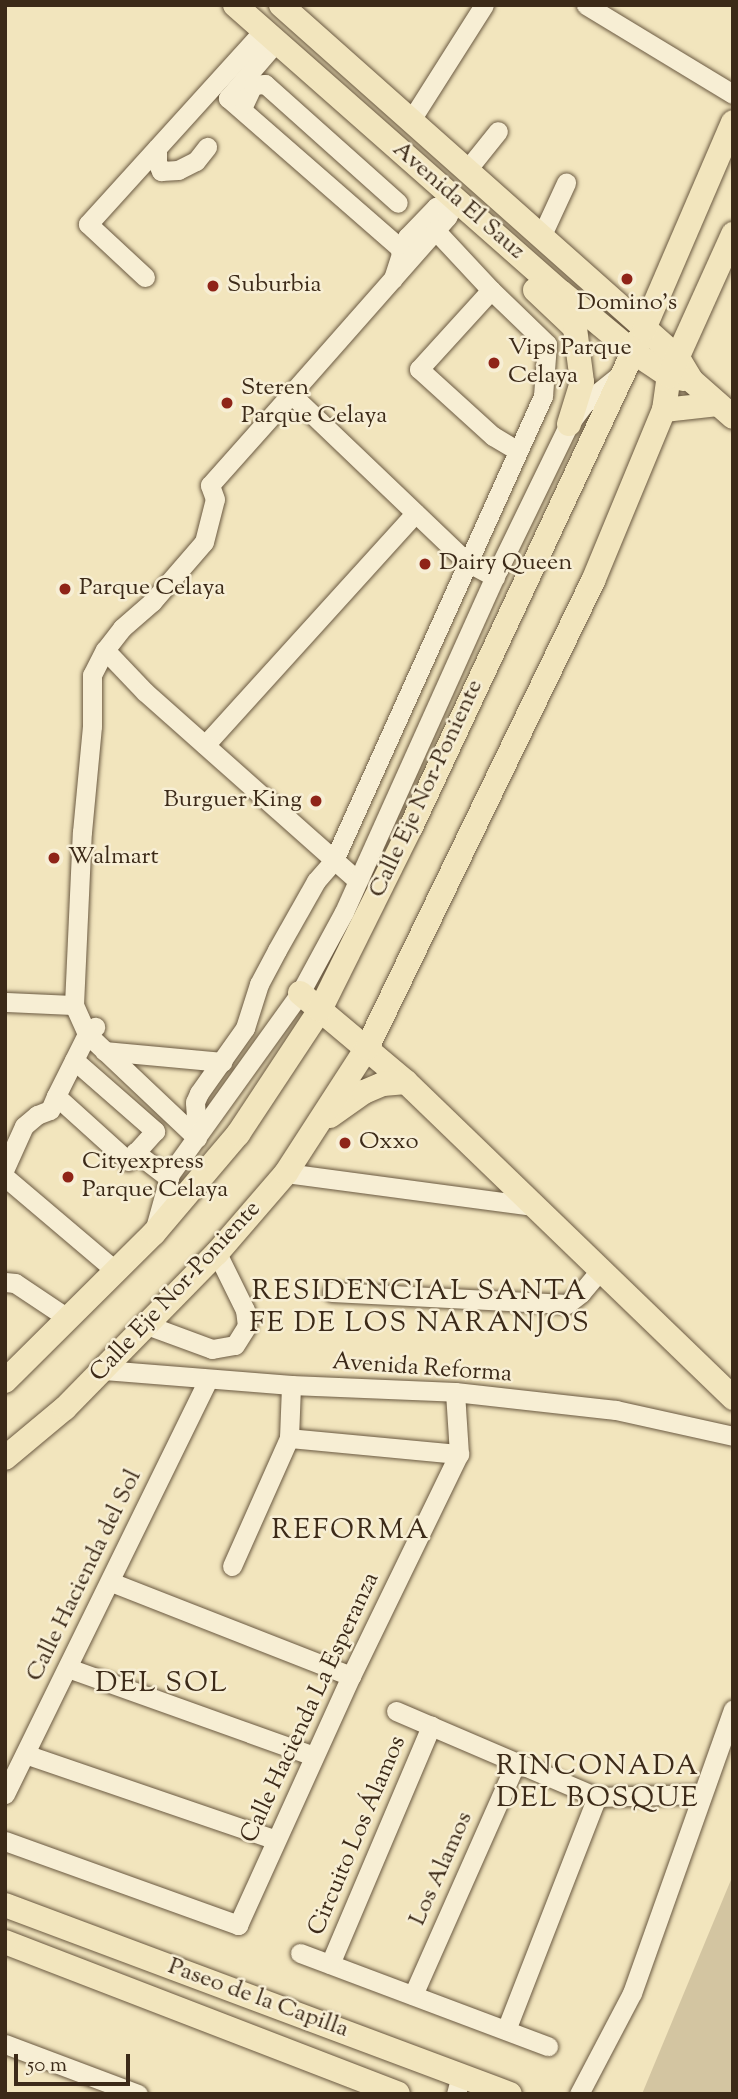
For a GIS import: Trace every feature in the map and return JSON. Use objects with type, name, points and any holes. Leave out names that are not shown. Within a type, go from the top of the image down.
[{"type":"main road","name":"Avenida El Sauz","points":[[235,5],[515,251],[638,340],[725,410]]},
{"type":"main road","name":"Avenida El Sauz","points":[[287,9],[541,237],[638,340]]},
{"type":"main road","points":[[270,37],[287,9]]},
{"type":"main road","name":"Calle Eje Nor-Poniente","points":[[5,1381],[15,1365],[69,1319],[154,1233],[238,1134],[320,1010],[416,816],[638,340],[733,122]]},
{"type":"main road","points":[[456,200],[470,174]]},
{"type":"main road","name":"Calle Eje Nor-Poniente","points":[[5,1458],[65,1408],[217,1253],[286,1173],[367,1048],[593,582],[680,372],[733,234]]},
{"type":"main road","points":[[515,251],[520,275],[575,328],[582,383],[569,425]]},
{"type":"main road","points":[[664,410],[725,410]]},
{"type":"main road","points":[[300,993],[406,1082],[733,1398]]},
{"type":"main road","points":[[318,1124],[363,1092],[383,1084],[406,1082]]},
{"type":"main road","name":"Paseo de la Capilla","points":[[5,1905],[458,2084],[499,2092]]},
{"type":"main road","points":[[5,1942],[398,2094]]},
{"type":"street","points":[[586,5],[733,94]]},
{"type":"street","points":[[411,120],[480,7]]},
{"type":"street","points":[[270,37],[228,98],[399,247],[401,254],[398,272]]},
{"type":"street","points":[[145,278],[88,224],[157,148],[270,37]]},
{"type":"street","points":[[243,112],[244,100],[253,85],[265,84],[392,198],[363,218]]},
{"type":"street","points":[[470,174],[498,131]]},
{"type":"street","points":[[157,148],[157,162],[161,171],[178,170],[196,161],[206,147]]},
{"type":"street","points":[[541,237],[566,183]]},
{"type":"street","points":[[200,1126],[89,1029],[74,1004],[92,675],[105,650],[122,628],[152,602],[204,542],[215,499],[210,485],[435,230],[456,200]]},
{"type":"street","points":[[398,272],[407,237],[436,206],[456,200]]},
{"type":"street","points":[[200,1126],[195,1102],[245,1028],[259,984],[277,950],[316,881],[334,860],[464,557],[543,396],[547,344],[491,290],[435,230]]},
{"type":"street","points":[[491,290],[419,369],[493,436],[517,451]]},
{"type":"street","points":[[154,1233],[169,1178],[200,1126],[300,993],[357,880],[496,573],[569,425],[585,403],[622,374]]},
{"type":"street","points":[[291,394],[464,557],[496,573]]},
{"type":"street","points":[[205,745],[415,513]]},
{"type":"street","points":[[105,650],[145,692],[357,880]]},
{"type":"street","points":[[5,1002],[74,1004]]},
{"type":"street","points":[[5,1168],[24,1126],[37,1115],[50,1110],[89,1029]]},
{"type":"street","points":[[112,1051],[222,1062]]},
{"type":"street","points":[[74,1060],[155,1131],[123,1158]]},
{"type":"street","points":[[57,1096],[93,1141],[123,1158],[169,1178]]},
{"type":"street","points":[[286,1173],[534,1206]]},
{"type":"street","points":[[5,1177],[116,1271]]},
{"type":"street","points":[[147,1325],[212,1349],[235,1345],[247,1326],[244,1310],[217,1253]]},
{"type":"street","points":[[332,1292],[567,1304],[581,1293],[601,1269]]},
{"type":"street","points":[[5,1282],[15,1283],[69,1319]]},
{"type":"street","name":"Avenida Reforma","points":[[104,1370],[291,1385],[455,1392],[616,1410],[733,1436]]},
{"type":"street","name":"Calle Hacienda del Sol","points":[[5,1794],[208,1379]]},
{"type":"street","points":[[232,1566],[289,1438],[291,1385]]},
{"type":"street","name":"Calle Hacienda La Esperanza","points":[[5,1841],[238,1925],[351,1676],[459,1454],[455,1392]]},
{"type":"street","points":[[289,1438],[459,1454]]},
{"type":"street","points":[[111,1581],[351,1676]]},
{"type":"street","points":[[68,1668],[314,1756]]},
{"type":"street","points":[[579,2094],[632,1993],[733,1709]]},
{"type":"street","name":"Circuito Los Álamos","points":[[396,1711],[597,1797],[701,1794]]},
{"type":"street","name":"Circuito Los Álamos","points":[[330,1964],[431,1726]]},
{"type":"street","points":[[25,1754],[276,1840]]},
{"type":"street","name":"Los Alamos","points":[[413,1995],[516,1763]]},
{"type":"street","points":[[506,2030],[597,1797]]},
{"type":"street","name":"Circuito Los Álamos","points":[[300,1953],[548,2046]]},
{"type":"street","points":[[5,2044],[138,2094]]},
{"type":"shaded area","points":[[733,1875],[733,2094],[642,2094]]},
{"type":"place","name":"Domino's","points":[[627,279]]},
{"type":"place","name":"Suburbia","points":[[213,286]]},
{"type":"place","name":"Vips Parque Celaya","points":[[494,363]]},
{"type":"place","name":"Steren Parque Celaya","points":[[227,403]]},
{"type":"place","name":"Dairy Queen","points":[[425,564]]},
{"type":"place","name":"Parque Celaya","points":[[65,589]]},
{"type":"place","name":"Burguer King","points":[[316,801]]},
{"type":"place","name":"Walmart","points":[[54,858]]},
{"type":"place","name":"Oxxo","points":[[345,1143]]},
{"type":"place","name":"Cityexpress Parque Celaya","points":[[68,1177]]},
{"type":"district","name":"RESIDENCIAL SANTA FE DE LOS NARANJOS","points":[[420,1308]]},
{"type":"district","name":"REFORMA","points":[[351,1531]]},
{"type":"district","name":"DEL SOL","points":[[162,1684]]},
{"type":"district","name":"RINCONADA DEL BOSQUE","points":[[598,1783]]}]
